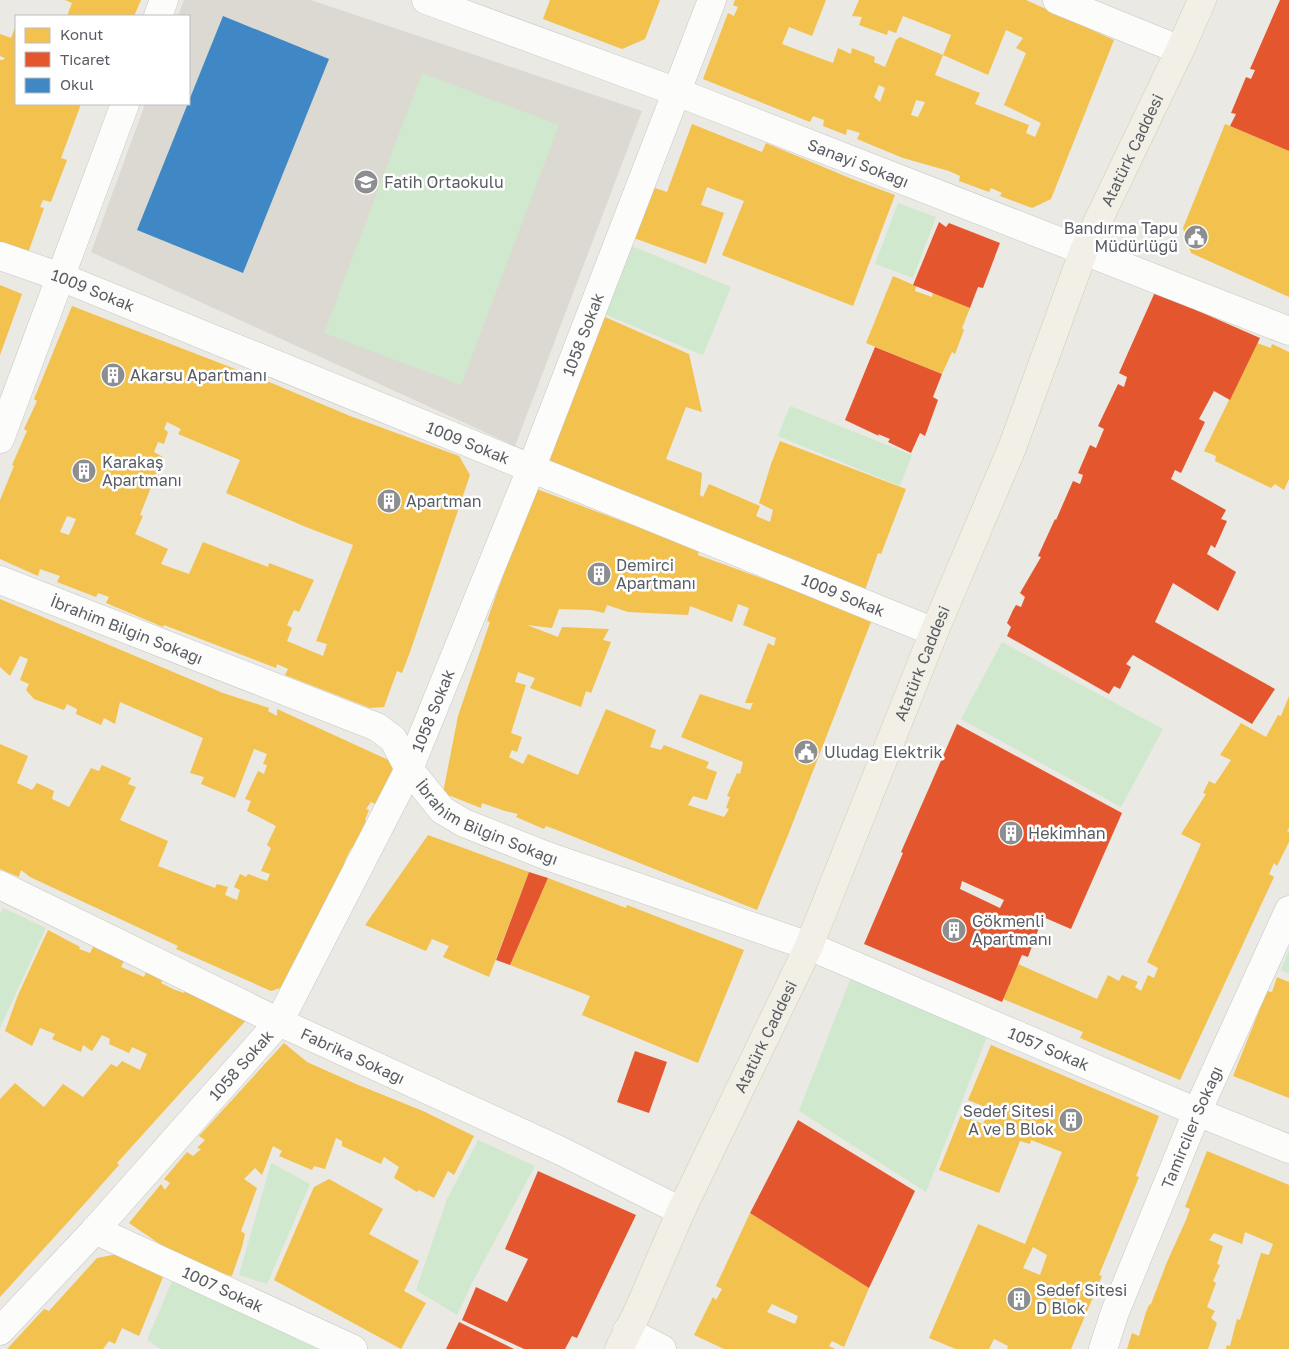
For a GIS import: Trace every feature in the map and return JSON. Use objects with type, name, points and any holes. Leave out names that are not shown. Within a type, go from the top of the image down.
[{"type":"main road","name":"Atatürk Caddesi","points":[[623,1340],[681,1211],[809,946],[934,632],[1012,448],[1084,250],[1202,0]]},
{"type":"street","points":[[158,15],[164,0]]},
{"type":"street","name":"Sanayi Sokağı","points":[[426,0],[677,92],[1289,330]]},
{"type":"street","name":"1058 Sokak","points":[[0,1331],[95,1230],[279,1022],[410,769],[531,469],[712,0]]},
{"type":"street","points":[[1057,0],[1180,50]]},
{"type":"street","points":[[0,439],[125,105]]},
{"type":"street","name":"1009 Sokak","points":[[0,256],[61,277],[934,632]]},
{"type":"street","name":"İbrahim Bilgin Sokağı","points":[[0,580],[377,727],[394,739],[410,769],[442,810],[464,822],[547,856],[809,946]]},
{"type":"street","name":"Fabrika Sokağı","points":[[0,885],[279,1022],[561,1151],[681,1211]]},
{"type":"street","name":"Tamirciler Sokağı","points":[[1103,1349],[1115,1312],[1197,1112],[1289,910]]},
{"type":"street","name":"1057 Sokak","points":[[809,946],[1197,1112],[1289,1149]]},
{"type":"street","name":"1007 Sokak","points":[[95,1230],[353,1349]]},
{"type":"street","points":[[623,1340],[662,1349]]},
{"type":"shaded area","name":"Fatih Ortaokulu","points":[[184,0],[311,0],[642,111],[515,446],[91,252],[145,105],[190,105],[190,15],[178,15]]},
{"type":"green space","points":[[422,73],[559,125],[461,385],[324,333]]},
{"type":"green space","points":[[898,203],[936,217],[913,278],[875,264]]},
{"type":"green space","points":[[632,246],[731,287],[703,355],[604,314]]},
{"type":"green space","points":[[790,406],[912,455],[900,486],[778,436]]},
{"type":"green space","points":[[1002,642],[1163,729],[1121,807],[961,719]]},
{"type":"green space","points":[[3,908],[46,928],[0,1028],[0,914]]},
{"type":"green space","points":[[1289,950],[1289,974],[1281,970]]},
{"type":"green space","points":[[852,975],[988,1034],[926,1192],[799,1111]]},
{"type":"green space","points":[[478,1140],[535,1166],[472,1283],[457,1315],[416,1290],[447,1199]]},
{"type":"green space","points":[[271,1163],[310,1184],[267,1284],[239,1275]]},
{"type":"green space","points":[[173,1279],[315,1348],[161,1349],[147,1340]]},
{"type":"building: Konut","points":[[65,0],[141,0],[134,15],[67,15],[72,3]]},
{"type":"building: Konut","points":[[550,0],[660,0],[645,39],[622,49],[543,19]]},
{"type":"building: Konut","points":[[735,0],[826,0],[812,36],[789,27],[782,44],[833,63],[838,48],[851,54],[852,48],[875,57],[874,62],[885,67],[896,40],[900,37],[943,55],[951,35],[903,16],[896,33],[888,30],[887,35],[859,25],[862,17],[852,16],[859,0],[1026,0],[1114,40],[1051,199],[1032,208],[1000,196],[1002,193],[991,188],[989,192],[959,181],[960,176],[949,171],[903,158],[857,139],[860,133],[847,129],[846,135],[823,126],[824,120],[813,116],[810,122],[703,79],[728,13],[734,16],[738,7],[733,5]],"holes":[[[1006,30],[1023,38],[1016,48],[1026,53],[1004,105],[1041,123],[1035,137],[1026,133],[1029,125],[975,104],[980,93],[935,75],[943,55],[988,75]],[[879,85],[885,88],[880,102],[874,97]],[[916,100],[925,102],[918,117],[911,115]]]},
{"type":"building: Konut","points":[[15,28],[15,105],[81,105],[61,158],[67,160],[51,202],[43,200],[40,207],[44,208],[28,253],[0,242],[0,60],[5,58],[0,56],[0,34],[11,38]]},
{"type":"building: Konut","points":[[692,124],[762,152],[766,143],[895,195],[853,306],[722,255],[744,201],[707,187],[701,205],[724,213],[706,264],[631,237],[649,186],[667,192]]},
{"type":"building: Konut","points":[[1225,124],[1289,151],[1289,297],[1191,253],[1183,228]]},
{"type":"building: Konut","points":[[893,276],[916,286],[915,291],[932,297],[933,292],[970,308],[955,354],[952,352],[942,374],[866,343]]},
{"type":"building: Konut","points":[[0,285],[22,294],[0,355]]},
{"type":"building: Konut","points":[[72,306],[274,384],[350,416],[459,456],[470,475],[410,652],[402,673],[397,671],[384,707],[370,708],[285,675],[288,669],[277,664],[276,668],[164,625],[163,627],[106,603],[109,597],[98,593],[96,597],[57,582],[60,576],[40,569],[38,576],[0,559],[0,500],[14,466],[12,465],[27,431],[24,429],[37,401],[34,399]],"holes":[[[167,422],[181,429],[178,434],[240,460],[226,493],[353,545],[316,641],[327,644],[323,656],[287,641],[292,628],[287,625],[294,610],[299,612],[314,580],[269,563],[268,567],[203,542],[189,574],[161,564],[168,549],[135,534],[143,516],[140,515],[163,457],[154,452],[158,442],[164,444],[168,432],[164,429]],[[67,516],[76,519],[69,535],[60,532]]]},
{"type":"building: Konut","points":[[605,317],[689,354],[702,412],[686,407],[666,459],[702,473],[700,495],[703,497],[709,484],[760,506],[756,516],[770,522],[773,510],[759,503],[780,441],[906,489],[881,554],[878,553],[865,590],[804,566],[805,564],[783,555],[781,557],[698,521],[697,523],[543,466]]},
{"type":"building: Konut","points":[[1257,343],[1271,348],[1272,344],[1289,352],[1289,479],[1284,490],[1275,484],[1271,488],[1215,461],[1216,456],[1204,451]]},
{"type":"building: Konut","points":[[534,488],[699,550],[698,555],[797,591],[871,622],[757,910],[557,830],[546,826],[544,829],[516,817],[518,814],[482,803],[481,808],[443,793],[458,716],[490,622],[487,621]],"holes":[[[738,604],[749,608],[743,625],[776,638],[774,646],[768,643],[745,703],[753,703],[750,710],[700,694],[681,737],[743,762],[740,774],[737,773],[727,796],[730,797],[726,808],[729,809],[724,817],[688,805],[693,796],[707,800],[717,772],[706,768],[709,762],[664,745],[661,750],[650,747],[656,730],[606,709],[578,775],[528,754],[523,764],[509,757],[512,750],[517,752],[522,737],[511,733],[526,685],[515,682],[518,672],[535,678],[530,688],[581,707],[586,691],[591,693],[611,642],[603,640],[609,629],[562,627],[558,637],[527,625],[552,628],[559,609],[591,610],[604,613],[607,605],[628,612],[688,615],[690,606],[732,622]]]},
{"type":"building: Konut","points":[[0,599],[223,693],[269,708],[268,711],[277,716],[277,709],[395,763],[377,805],[371,802],[366,809],[369,810],[365,820],[370,822],[357,849],[352,847],[347,856],[344,863],[348,866],[335,895],[329,893],[295,983],[271,991],[176,949],[178,946],[30,877],[21,870],[19,877],[0,869],[0,744],[28,756],[17,783],[32,790],[37,783],[54,791],[52,799],[69,807],[91,768],[99,771],[102,765],[131,778],[128,784],[136,787],[120,820],[168,841],[158,866],[215,888],[217,884],[228,887],[225,895],[237,900],[240,890],[234,887],[240,874],[246,877],[248,874],[267,881],[270,874],[261,871],[271,848],[267,845],[276,826],[247,811],[251,801],[245,799],[258,771],[264,774],[267,765],[263,764],[267,754],[254,749],[235,798],[201,784],[204,777],[190,773],[203,738],[120,702],[115,724],[104,718],[101,725],[76,714],[77,709],[67,704],[64,710],[34,699],[26,690],[29,684],[20,680],[28,659],[20,656],[10,676],[0,667]]},
{"type":"building: Konut","points":[[1289,696],[1289,828],[1287,831],[1289,832],[1289,842],[1277,866],[1274,863],[1269,874],[1274,877],[1180,1080],[1080,1038],[1083,1032],[1003,999],[1018,964],[1097,999],[1108,975],[1119,981],[1122,975],[1138,982],[1135,987],[1141,991],[1148,975],[1154,978],[1158,968],[1147,962],[1201,844],[1181,834],[1206,794],[1203,793],[1209,781],[1215,784],[1231,760],[1220,755],[1241,723],[1266,737],[1278,715],[1281,716]]},
{"type":"building: Konut","points":[[428,835],[529,872],[489,977],[443,957],[449,946],[432,939],[426,951],[365,925]]},
{"type":"building: Konut","points":[[548,878],[626,908],[627,905],[744,950],[698,1063],[582,1015],[590,996],[510,965]]},
{"type":"building: Konut","points":[[48,930],[80,947],[79,949],[90,953],[93,947],[124,961],[121,967],[144,977],[147,970],[164,977],[161,983],[173,989],[184,993],[186,987],[248,1018],[117,1163],[119,1165],[0,1297],[0,1099],[15,1083],[44,1107],[63,1084],[83,1097],[111,1064],[117,1067],[122,1061],[140,1070],[147,1054],[132,1047],[129,1053],[109,1044],[110,1039],[102,1035],[92,1051],[83,1045],[81,1052],[52,1039],[55,1034],[40,1028],[32,1046],[5,1031],[18,995]]},
{"type":"building: Konut","points":[[1277,977],[1289,982],[1289,1098],[1233,1076],[1267,991],[1272,992]]},
{"type":"building: Konut","points":[[284,1043],[307,1062],[423,1111],[474,1136],[454,1175],[448,1171],[434,1198],[419,1190],[417,1192],[394,1178],[399,1167],[384,1157],[381,1164],[342,1146],[342,1141],[336,1138],[325,1169],[314,1166],[312,1170],[279,1156],[282,1151],[273,1146],[262,1175],[255,1168],[244,1179],[257,1188],[241,1231],[245,1234],[232,1276],[211,1271],[213,1269],[173,1253],[129,1223],[161,1184],[165,1190],[170,1183],[164,1179],[187,1152],[193,1156],[201,1149],[197,1148],[205,1140],[199,1136]]},
{"type":"building: Konut","points":[[991,1045],[1159,1116],[1136,1176],[1139,1177],[1099,1275],[1102,1276],[1071,1349],[1007,1349],[1008,1346],[994,1339],[989,1349],[956,1349],[929,1338],[978,1224],[1025,1244],[1062,1152],[1031,1140],[1030,1144],[1020,1141],[999,1193],[939,1170],[961,1115],[983,1124],[990,1109],[968,1100]],"holes":[[[1033,1247],[1047,1255],[1040,1275],[1023,1268]]]},
{"type":"building: Konut","points":[[1207,1151],[1289,1185],[1289,1349],[1226,1349],[1227,1345],[1230,1346],[1237,1319],[1240,1320],[1261,1253],[1269,1255],[1273,1244],[1245,1232],[1242,1244],[1214,1233],[1209,1240],[1223,1246],[1217,1264],[1220,1265],[1213,1281],[1216,1283],[1207,1307],[1215,1311],[1211,1318],[1217,1323],[1208,1349],[1127,1349],[1132,1333],[1139,1336],[1146,1312],[1186,1220],[1190,1209],[1185,1207]]},
{"type":"building: Konut","points":[[329,1179],[383,1209],[369,1234],[419,1261],[404,1291],[426,1303],[401,1349],[274,1280],[314,1187]]},
{"type":"building: Konut","points":[[750,1213],[869,1288],[844,1347],[832,1341],[829,1346],[835,1349],[724,1349],[694,1335],[713,1297],[716,1300],[722,1289],[716,1286]],"holes":[[[772,1304],[798,1316],[795,1324],[767,1312]]]},
{"type":"building: Konut","points":[[117,1254],[163,1277],[139,1336],[122,1328],[115,1344],[109,1341],[103,1349],[7,1349],[44,1309],[49,1311],[97,1258]]},
{"type":"building: Ticaret","points":[[1280,0],[1289,0],[1289,151],[1230,126],[1236,114],[1231,113],[1246,77],[1251,79],[1255,70],[1250,69]]},
{"type":"building: Ticaret","points":[[939,222],[946,227],[949,223],[1000,243],[983,288],[978,287],[970,308],[913,285]]},
{"type":"building: Ticaret","points":[[1155,292],[1260,338],[1230,400],[1214,391],[1199,419],[1205,422],[1181,473],[1175,470],[1171,479],[1226,510],[1221,519],[1227,521],[1215,548],[1211,545],[1207,554],[1236,572],[1218,611],[1173,583],[1155,622],[1275,689],[1252,724],[1133,655],[1126,664],[1131,667],[1120,689],[1114,686],[1109,694],[1007,636],[1011,627],[1007,623],[1016,605],[1021,607],[1025,597],[1020,593],[1041,557],[1038,556],[1073,481],[1080,484],[1083,475],[1078,473],[1090,445],[1096,448],[1104,429],[1098,426],[1118,384],[1124,387],[1127,377],[1119,373]]},
{"type":"building: Ticaret","points":[[875,347],[942,374],[933,397],[938,400],[925,436],[920,433],[911,453],[888,442],[890,439],[878,434],[879,436],[845,420]]},
{"type":"building: Ticaret","name":"Hekimhan","points":[[957,724],[1122,813],[1071,929],[1043,917],[1028,957],[1022,955],[1002,1002],[864,944],[903,853],[901,852]],"holes":[[[962,881],[1004,900],[1000,908],[960,889]]]},
{"type":"building: Ticaret","points":[[529,872],[548,878],[510,965],[496,960]]},
{"type":"building: Ticaret","points":[[635,1051],[667,1062],[649,1113],[617,1102]]},
{"type":"building: Ticaret","points":[[798,1120],[915,1191],[869,1288],[750,1213]]},
{"type":"building: Ticaret","points":[[538,1171],[636,1215],[577,1338],[572,1336],[565,1349],[524,1349],[462,1320],[476,1287],[507,1302],[528,1259],[505,1249]]},
{"type":"building: Ticaret","points":[[459,1322],[514,1349],[446,1349]]},
{"type":"building: Okul","points":[[223,16],[329,59],[243,273],[137,230],[187,105],[190,105],[190,98]]},
{"type":"place","name":"Fatih Ortaokulu","points":[[366,182]]},
{"type":"place","name":"Bandırma Tapu Müdürlüğü","points":[[1196,237]]},
{"type":"place","name":"Akarsu Apartmanı","points":[[113,375]]},
{"type":"place","name":"Karakaş Apartmanı","points":[[84,471]]},
{"type":"place","name":"Apartman","points":[[389,501]]},
{"type":"place","name":"Demirci Apartmanı","points":[[599,574]]},
{"type":"place","name":"Uludağ Elektrik","points":[[806,752]]},
{"type":"place","name":"Hekimhan","points":[[1011,833]]},
{"type":"place","name":"Gökmenli Apartmanı","points":[[954,930]]},
{"type":"place","name":"Sedef Sitesi A ve B Blok","points":[[1071,1120]]},
{"type":"place","name":"Sedef Sitesi D Blok","points":[[1019,1299]]}]
